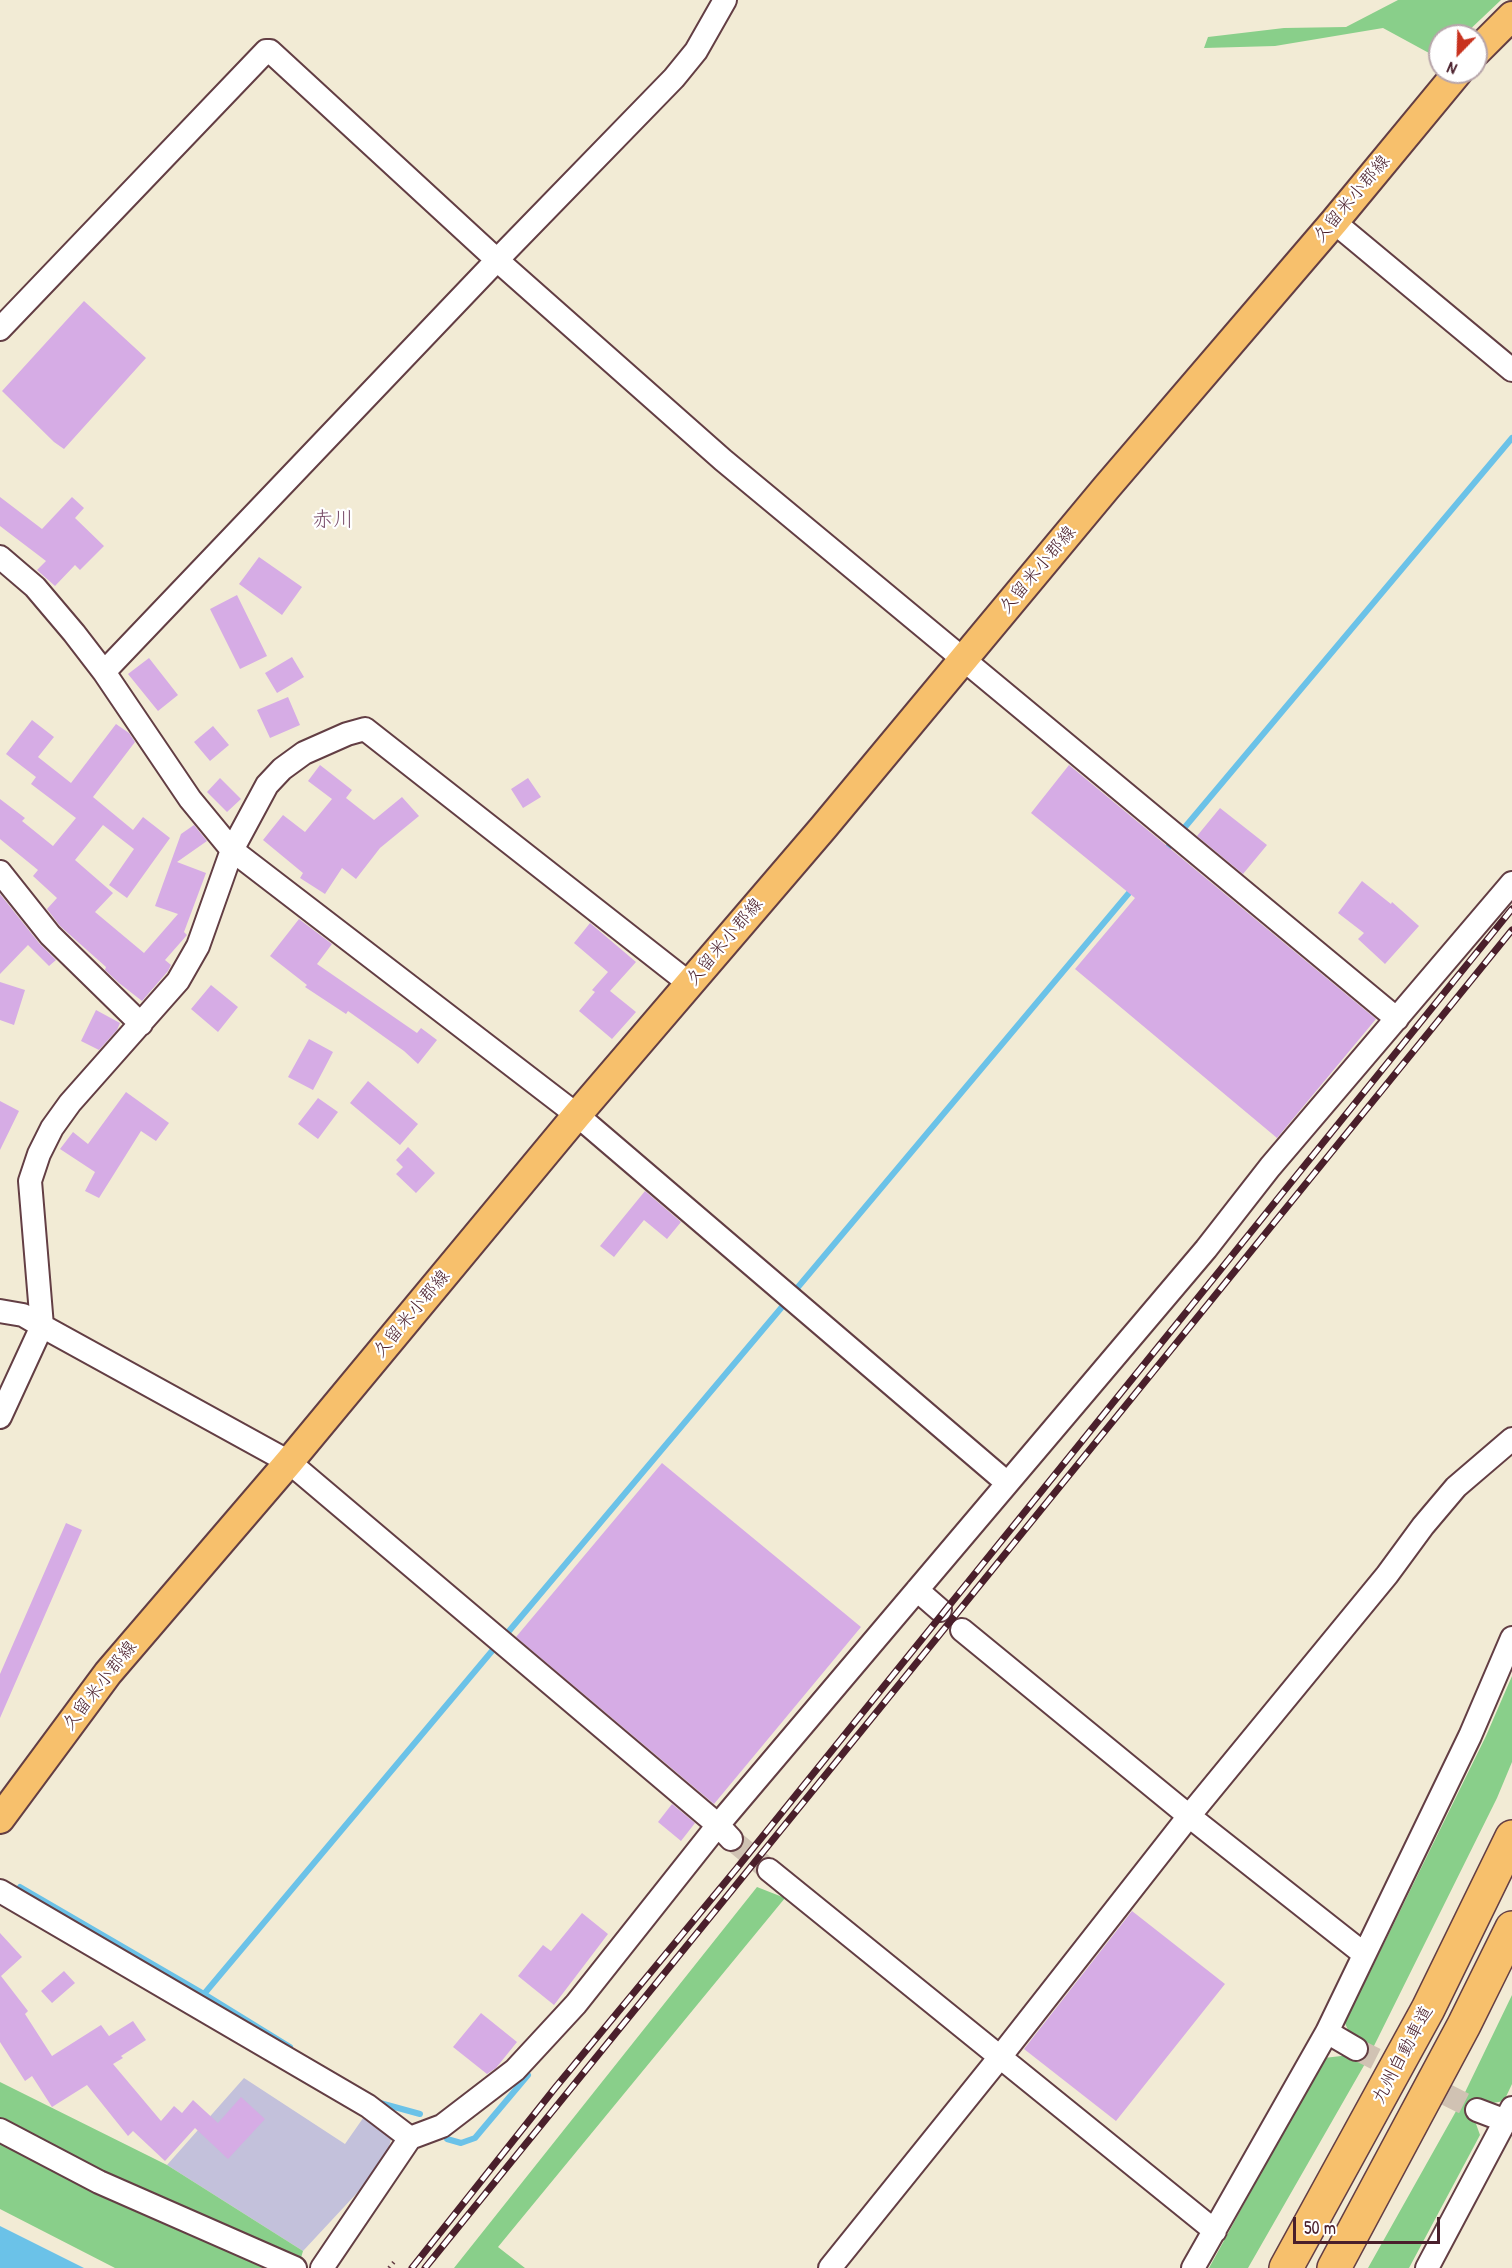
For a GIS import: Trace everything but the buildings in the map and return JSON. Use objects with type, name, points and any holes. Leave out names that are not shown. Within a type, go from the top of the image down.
[{"type":"highway","name":"九州自動車道","points":[[1286,2268],[1428,2010],[1512,1837]]},
{"type":"highway","points":[[1334,2268],[1464,2025],[1512,1928]]},
{"type":"main road","points":[[1488,40],[1512,16]]},
{"type":"main road","name":"久留米小郡線","points":[[0,1819],[108,1673],[289,1462],[577,1115],[690,984],[1106,488],[1334,222],[1448,84]]},
{"type":"street","points":[[104,672],[674,78],[696,51],[725,0]]},
{"type":"street","points":[[0,329],[266,51],[270,51],[497,260],[723,459],[1397,1019]]},
{"type":"street","points":[[1334,222],[1512,370]]},
{"type":"street","points":[[0,556],[35,587],[104,672],[190,799],[232,850],[577,1115],[1006,1482]]},
{"type":"street","points":[[0,1417],[42,1326],[30,1181],[39,1154],[52,1128],[70,1103],[178,981],[198,946],[232,850],[267,785],[282,769],[304,753],[347,734],[365,729],[690,984]]},
{"type":"street","points":[[0,872],[50,935],[141,1024]]},
{"type":"street","points":[[322,2268],[410,2138],[442,2126],[515,2070],[576,2004],[724,1832],[1006,1482],[1206,1249],[1270,1167],[1512,883]]},
{"type":"street","points":[[0,1311],[23,1315],[289,1462],[724,1832]]},
{"type":"street","points":[[830,2268],[1000,2057],[1189,1816],[1379,1585],[1423,1526],[1456,1487],[1512,1439]]},
{"type":"street","points":[[917,1590],[940,1610]]},
{"type":"street","points":[[962,1630],[1189,1816],[1364,1954]]},
{"type":"street","points":[[1193,2268],[1327,2032],[1470,1736],[1512,1638]]},
{"type":"street","points":[[769,1870],[1215,2231]]},
{"type":"street","points":[[0,1891],[368,2106],[410,2138]]},
{"type":"street","points":[[1327,2032],[1356,2049]]},
{"type":"street","points":[[1427,2268],[1509,2114],[1477,2110]]},
{"type":"street","points":[[0,2130],[99,2182],[295,2268]]},
{"type":"path","points":[[389,2268],[394,2262]]},
{"type":"shaded area","points":[[244,2078],[345,2144],[368,2111],[393,2131],[385,2163],[303,2251],[167,2165]]},
{"type":"green space","points":[[1398,0],[1501,0],[1476,24],[1428,24],[1428,52],[1383,28],[1275,46],[1204,48],[1208,37],[1284,28],[1346,27]]},
{"type":"green space","points":[[1512,1676],[1512,1762],[1497,1798],[1366,2062],[1248,2268],[1209,2268],[1324,2058],[1358,2054],[1345,2023],[1486,1736]]},
{"type":"green space","points":[[757,1887],[785,1898],[498,2247],[525,2268],[454,2268]]},
{"type":"green space","points":[[1512,1995],[1512,2084],[1504,2101],[1470,2107],[1480,2135],[1409,2268],[1368,2268],[1455,2113]]},
{"type":"green space","points":[[0,2082],[167,2165],[303,2251],[298,2268],[115,2268],[0,2209]]},
{"type":"water","points":[[0,2226],[84,2268],[0,2268]]},
{"type":"waterway","points":[[1164,852],[1512,438]]},
{"type":"waterway","points":[[793,1293],[1134,887]]},
{"type":"waterway","points":[[504,1637],[787,1301]]},
{"type":"waterway","points":[[20,1887],[204,1994],[497,1645]]},
{"type":"waterway","points":[[204,1994],[290,2047]]},
{"type":"waterway","points":[[447,2139],[461,2143],[475,2138],[528,2075]]},
{"type":"waterway","points":[[380,2103],[420,2114]]},
{"type":"tunnel","points":[[731,1839],[769,1870]]},
{"type":"tunnel","points":[[1356,2049],[1477,2110]]},
{"type":"railway","points":[[412,2268],[555,2088],[737,1868],[1512,909]]},
{"type":"railway","points":[[425,2268],[1512,930]]},
{"type":"district","name":"赤川","points":[[333,520]]}]
